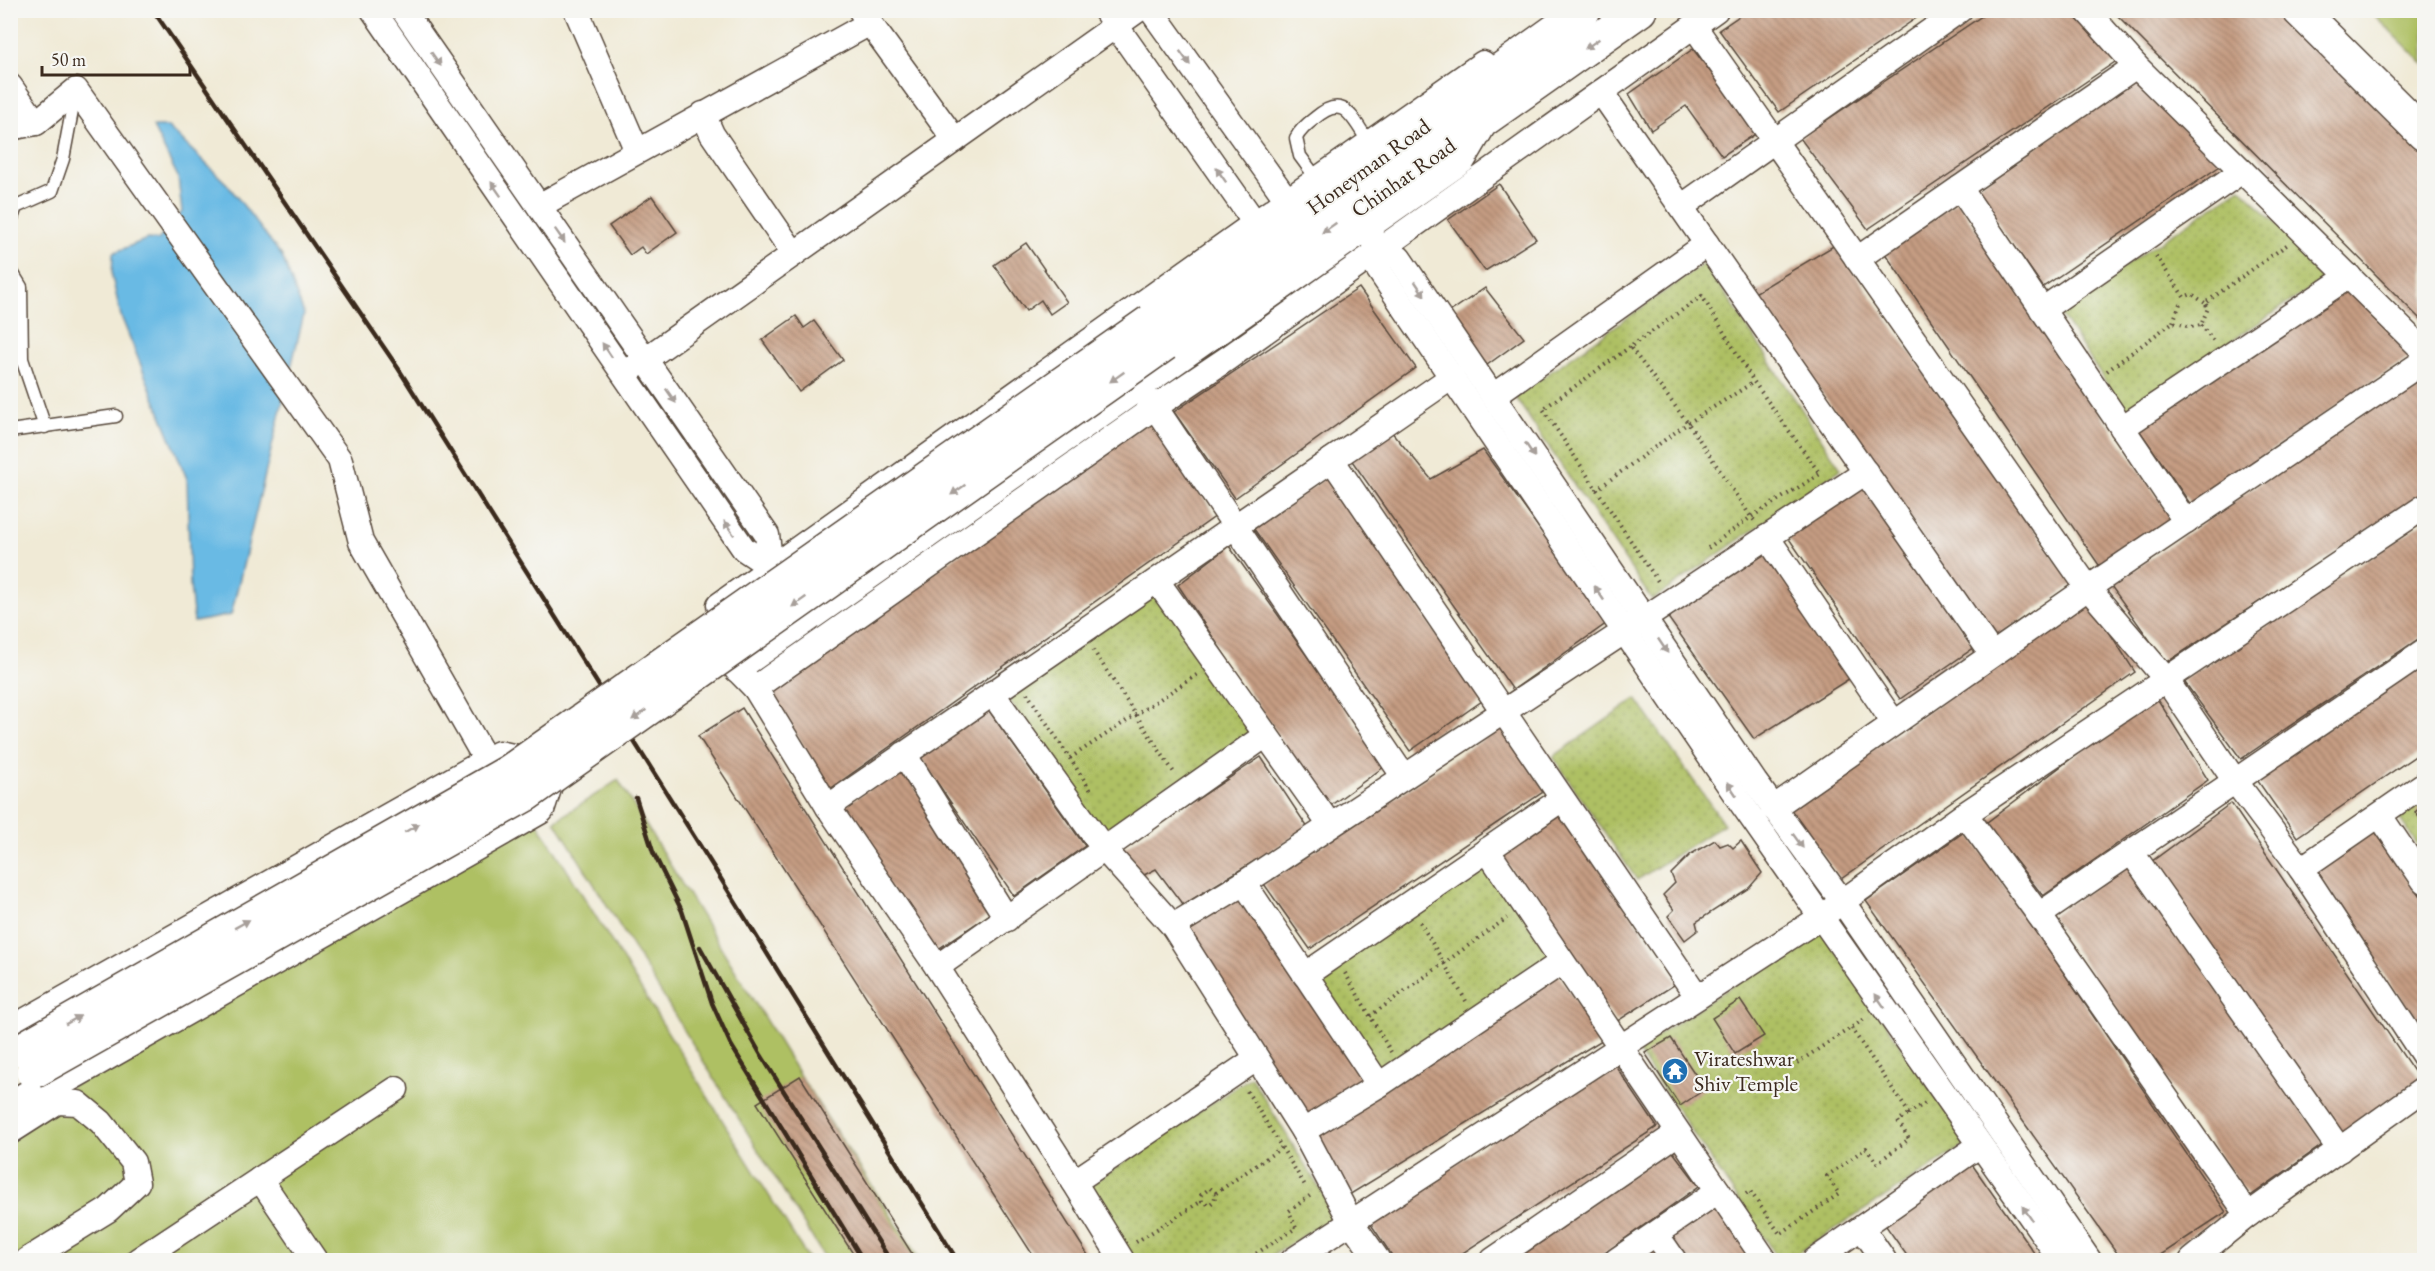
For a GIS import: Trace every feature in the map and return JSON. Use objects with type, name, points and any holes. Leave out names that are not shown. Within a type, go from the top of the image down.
[{"type":"street","points":[[373,10],[744,549],[771,567]]},
{"type":"street","points":[[576,10],[637,151]]},
{"type":"street","points":[[623,374],[955,140],[1111,18],[1138,10]]},
{"type":"street","points":[[1150,10],[1287,200]]},
{"type":"street","name":"Chinhat Road","points":[[1158,333],[1491,115],[1640,10]]},
{"type":"street","points":[[755,688],[1228,358],[1716,10]]},
{"type":"street","points":[[1681,207],[1960,10]]},
{"type":"street","points":[[2086,10],[2136,66],[2424,351]]},
{"type":"street","points":[[2299,10],[2424,134]]},
{"type":"street","points":[[2328,10],[2424,106]]},
{"type":"street","points":[[412,14],[539,206],[767,535],[771,567]]},
{"type":"street","points":[[539,206],[703,114],[866,16],[955,140]]},
{"type":"street","points":[[1111,18],[1255,223]]},
{"type":"street","points":[[1130,1252],[1074,1182],[937,968],[828,807],[755,688],[693,623],[1492,56],[1573,19]]},
{"type":"street","name":"Honeyman Road","points":[[1158,333],[1573,19]]},
{"type":"street","points":[[1694,26],[2088,588],[2165,678],[2235,781],[2301,869],[2424,1056]]},
{"type":"street","points":[[1857,259],[2136,66]]},
{"type":"street","points":[[10,86],[36,123]]},
{"type":"street","points":[[10,128],[36,123],[76,90],[340,460],[361,542],[486,760]]},
{"type":"street","points":[[1601,92],[1992,654]]},
{"type":"street","points":[[703,114],[712,134],[794,254]]},
{"type":"street","points":[[736,670],[1463,161],[1491,115]]},
{"type":"street","points":[[1463,161],[1499,165]]},
{"type":"street","points":[[2042,310],[2242,171]]},
{"type":"street","points":[[1960,188],[2186,522]]},
{"type":"street","points":[[1366,229],[1380,249],[1399,258],[1493,396],[1634,625],[1821,917],[2061,1260]]},
{"type":"street","points":[[1493,396],[1707,244]]},
{"type":"street","points":[[1380,249],[1378,269],[1452,377],[1634,625],[1842,901],[2089,1260]]},
{"type":"street","points":[[2122,428],[2349,276]]},
{"type":"street","points":[[17,1058],[527,794],[1158,333]]},
{"type":"street","points":[[1773,808],[2088,588],[2424,361]]},
{"type":"street","points":[[828,807],[1452,377]]},
{"type":"street","points":[[1138,388],[1155,407],[1404,777]]},
{"type":"street","points":[[1332,460],[1697,996]]},
{"type":"street","points":[[1173,926],[1244,883],[1866,472]]},
{"type":"street","points":[[1293,1260],[1821,917],[1965,814],[2165,678],[2424,507]]},
{"type":"street","points":[[1767,537],[1894,723]]},
{"type":"street","points":[[1157,581],[1330,825]]},
{"type":"street","points":[[2039,915],[2424,652]]},
{"type":"street","points":[[992,693],[1104,849],[1173,926],[1303,1131],[1351,1222],[1378,1260]]},
{"type":"street","points":[[937,968],[1266,735]]},
{"type":"street","points":[[10,1108],[538,808],[552,765],[499,753],[486,760],[17,1058]]},
{"type":"street","points":[[904,754],[1007,919]]},
{"type":"street","points":[[2301,869],[2424,784]]},
{"type":"street","points":[[1305,975],[1562,799]]},
{"type":"street","points":[[1965,814],[2039,915],[2248,1215]]},
{"type":"street","points":[[2380,816],[2424,881]]},
{"type":"street","points":[[1486,850],[1765,1260]]},
{"type":"street","points":[[2132,853],[2340,1150]]},
{"type":"street","points":[[1244,883],[1379,1085]]},
{"type":"street","points":[[1303,1131],[1379,1085],[1562,962]]},
{"type":"street","points":[[1902,989],[1903,1035]]},
{"type":"street","points":[[1074,1182],[1256,1059]]},
{"type":"street","points":[[138,1260],[396,1089]]},
{"type":"street","points":[[2192,1260],[2248,1215],[2424,1089]]},
{"type":"street","points":[[10,1132],[57,1102],[78,1103],[101,1122],[133,1162],[137,1184],[108,1210],[27,1260]]},
{"type":"street","points":[[1493,1260],[1678,1133]]},
{"type":"street","points":[[1815,1260],[1980,1145]]},
{"type":"street","points":[[260,1179],[315,1260]]},
{"type":"street","points":[[1617,1260],[1656,1234],[1723,1199]]},
{"type":"street","points":[[1862,1228],[1884,1260]]},
{"type":"street","points":[[1656,1234],[1674,1260]]},
{"type":"lane","points":[[10,223],[16,207],[52,191],[63,159],[76,90]]},
{"type":"lane","points":[[1317,179],[1300,156],[1296,138],[1305,126],[1326,108],[1341,107],[1350,115],[1369,142]]},
{"type":"lane","points":[[10,268],[21,287],[22,359],[45,427]]},
{"type":"lane","points":[[10,431],[116,416]]},
{"type":"path","points":[[2205,303],[2293,241]]},
{"type":"path","points":[[2151,248],[2184,297],[2192,294],[2205,303],[2208,308],[2201,325]]},
{"type":"path","points":[[1668,576],[1659,583],[1543,410],[1702,296],[1754,382],[1820,474],[1751,517],[1705,550]]},
{"type":"path","points":[[2101,375],[2173,322],[2181,301]]},
{"type":"path","points":[[2173,322],[2191,327],[2201,325]]},
{"type":"path","points":[[2201,325],[2220,349]]},
{"type":"path","points":[[1630,346],[1688,423],[1767,537]]},
{"type":"path","points":[[1596,490],[1688,423],[1754,382]]},
{"type":"path","points":[[1083,654],[1101,642]]},
{"type":"path","points":[[1092,648],[1178,779]]},
{"type":"path","points":[[1070,758],[1203,671],[1209,680],[1220,670]]},
{"type":"path","points":[[1036,686],[1027,693],[1095,796]]},
{"type":"path","points":[[1370,1016],[1524,906]]},
{"type":"path","points":[[1427,913],[1418,920],[1470,1007]]},
{"type":"path","points":[[1354,967],[1345,973],[1394,1056]]},
{"type":"path","points":[[1797,1063],[1868,1016]]},
{"type":"path","points":[[1851,1028],[1909,1113]]},
{"type":"path","points":[[1245,1088],[1311,1195],[1289,1211],[1296,1228],[1246,1260]]},
{"type":"path","points":[[1723,1199],[1750,1191],[1780,1234],[1839,1194],[1827,1176],[1866,1148],[1877,1163],[1909,1139],[1898,1121],[1943,1092]]},
{"type":"path","points":[[1202,1201],[1209,1204],[1214,1201],[1216,1192],[1282,1148]]},
{"type":"path","points":[[1130,1252],[1202,1201],[1203,1191],[1210,1188],[1216,1192]]},
{"type":"path","points":[[1130,1252],[1132,1233]]},
{"type":"green space","points":[[2370,11],[2424,11],[2424,64]]},
{"type":"green space","points":[[2241,188],[2329,276],[2125,412],[2058,310]]},
{"type":"green space","points":[[1705,263],[1841,469],[1652,600],[1515,397]]},
{"type":"green space","points":[[1156,588],[1258,737],[1103,840],[1008,698]]},
{"type":"green space","points":[[1636,699],[1724,824],[1637,880],[1553,757]]},
{"type":"green space","points":[[618,780],[800,1076],[920,1260],[826,1260],[555,821]]},
{"type":"green space","points":[[2424,792],[2424,854],[2395,812]]},
{"type":"green space","points":[[536,820],[809,1260],[11,1260],[10,1121]]},
{"type":"green space","points":[[1487,859],[1553,960],[1380,1074],[1315,975]]},
{"type":"green space","points":[[1820,928],[1968,1143],[1787,1260],[1779,1260],[1636,1049]]},
{"type":"green space","points":[[1251,1077],[1336,1215],[1266,1260],[1130,1260],[1087,1187]]},
{"type":"water","points":[[153,127],[168,127],[227,184],[282,256],[304,314],[231,615],[194,622],[190,586],[187,479],[121,316],[112,277],[113,253],[147,239],[158,240],[182,212],[178,177]]},
{"type":"building","points":[[1748,10],[1928,10],[1779,112],[1719,30]]},
{"type":"building","points":[[1991,10],[2068,10],[2118,60],[1868,229],[1800,138]]},
{"type":"building","points":[[2112,10],[2281,10],[2424,154],[2424,323]]},
{"type":"building","points":[[1693,49],[1757,133],[1722,156],[1686,106],[1651,130],[1629,94]]},
{"type":"building","points":[[2133,81],[2223,164],[2043,287],[1974,188]]},
{"type":"building","points":[[1499,184],[1536,239],[1485,271],[1448,220]]},
{"type":"building","points":[[652,196],[677,232],[646,254],[641,247],[630,255],[609,226]]},
{"type":"building","points":[[1957,201],[2173,520],[2101,568],[1884,252]]},
{"type":"building","points":[[1026,243],[1067,302],[1050,314],[1041,300],[1026,311],[994,265]]},
{"type":"building","points":[[1835,245],[2073,584],[1993,639],[1753,294]]},
{"type":"building","points":[[2348,287],[2415,353],[2191,505],[2137,427]]},
{"type":"building","points":[[1359,288],[1416,368],[1235,498],[1174,412]]},
{"type":"building","points":[[1485,288],[1524,338],[1487,365],[1447,314]]},
{"type":"building","points":[[796,316],[804,328],[814,321],[843,360],[799,392],[762,340]]},
{"type":"building","points":[[2424,370],[2424,494],[2166,663],[2111,586]]},
{"type":"building","points":[[1151,419],[1216,516],[830,789],[768,689]]},
{"type":"building","points":[[1390,430],[1431,479],[1483,450],[1607,623],[1513,690],[1350,458]]},
{"type":"building","points":[[1329,475],[1482,701],[1410,751],[1254,529]]},
{"type":"building","points":[[1861,483],[1975,647],[1900,699],[1785,533]]},
{"type":"building","points":[[2424,522],[2424,635],[2241,759],[2183,680]]},
{"type":"building","points":[[1229,546],[1385,766],[1327,808],[1178,585]]},
{"type":"building","points":[[1767,548],[1852,677],[1754,739],[1667,616]]},
{"type":"building","points":[[2088,599],[2135,672],[1841,879],[1788,809]]},
{"type":"building","points":[[2424,662],[2424,750],[2297,837],[2255,777]]},
{"type":"building","points":[[2155,695],[2208,780],[2043,896],[1986,823]]},
{"type":"building","points":[[742,708],[1091,1260],[1036,1260],[698,736]]},
{"type":"building","points":[[987,708],[1085,846],[1014,896],[918,754]]},
{"type":"building","points":[[1502,727],[1546,790],[1310,949],[1264,884]]},
{"type":"building","points":[[1261,757],[1308,828],[1183,905],[1156,869],[1140,877],[1118,852]]},
{"type":"building","points":[[902,766],[993,912],[932,953],[838,810]]},
{"type":"building","points":[[2231,803],[2420,1080],[2342,1136],[2151,862]]},
{"type":"building","points":[[2424,805],[2424,824],[2415,812]]},
{"type":"building","points":[[1561,807],[1677,983],[1616,1022],[1500,853]]},
{"type":"building","points":[[1967,830],[2226,1212],[2153,1260],[2122,1260],[1866,901]]},
{"type":"building","points":[[2374,830],[2424,902],[2424,1034],[2315,870]]},
{"type":"building","points":[[1715,840],[1720,846],[1728,843],[1733,848],[1741,841],[1762,873],[1749,888],[1696,922],[1698,930],[1685,940],[1668,916],[1674,910],[1663,895],[1675,883],[1671,874],[1691,854]]},
{"type":"building","points":[[2130,863],[2325,1143],[2249,1197],[2051,916]]},
{"type":"building","points":[[1241,892],[1365,1081],[1305,1117],[1184,929]]},
{"type":"building","points":[[1558,974],[1602,1040],[1349,1195],[1313,1135]]},
{"type":"building","points":[[1740,1000],[1764,1036],[1735,1054],[1712,1018]]},
{"type":"building","name":"Virateshwar Shiv Temple","points":[[1671,1038],[1705,1089],[1680,1106],[1645,1053]]},
{"type":"building","points":[[1613,1062],[1657,1127],[1452,1260],[1395,1260],[1368,1220]]},
{"type":"building","points":[[800,1076],[916,1260],[857,1260],[757,1103]]},
{"type":"building","points":[[1670,1148],[1699,1186],[1595,1260],[1508,1260]]},
{"type":"building","points":[[1971,1163],[2039,1260],[1910,1260],[1886,1226]]},
{"type":"building","points":[[1716,1201],[1756,1260],[1685,1260],[1667,1235]]},
{"type":"building","points":[[1652,1246],[1662,1260],[1631,1260]]},
{"type":"railway","points":[[153,10],[398,368],[716,871],[957,1260]]},
{"type":"railway","points":[[636,798],[653,852],[682,911],[712,1003],[731,1045],[863,1260]]},
{"type":"railway","points":[[700,947],[761,1055],[890,1260]]},
{"type":"place","name":"Virateshwar Shiv Temple","points":[[1675,1071]]}]
